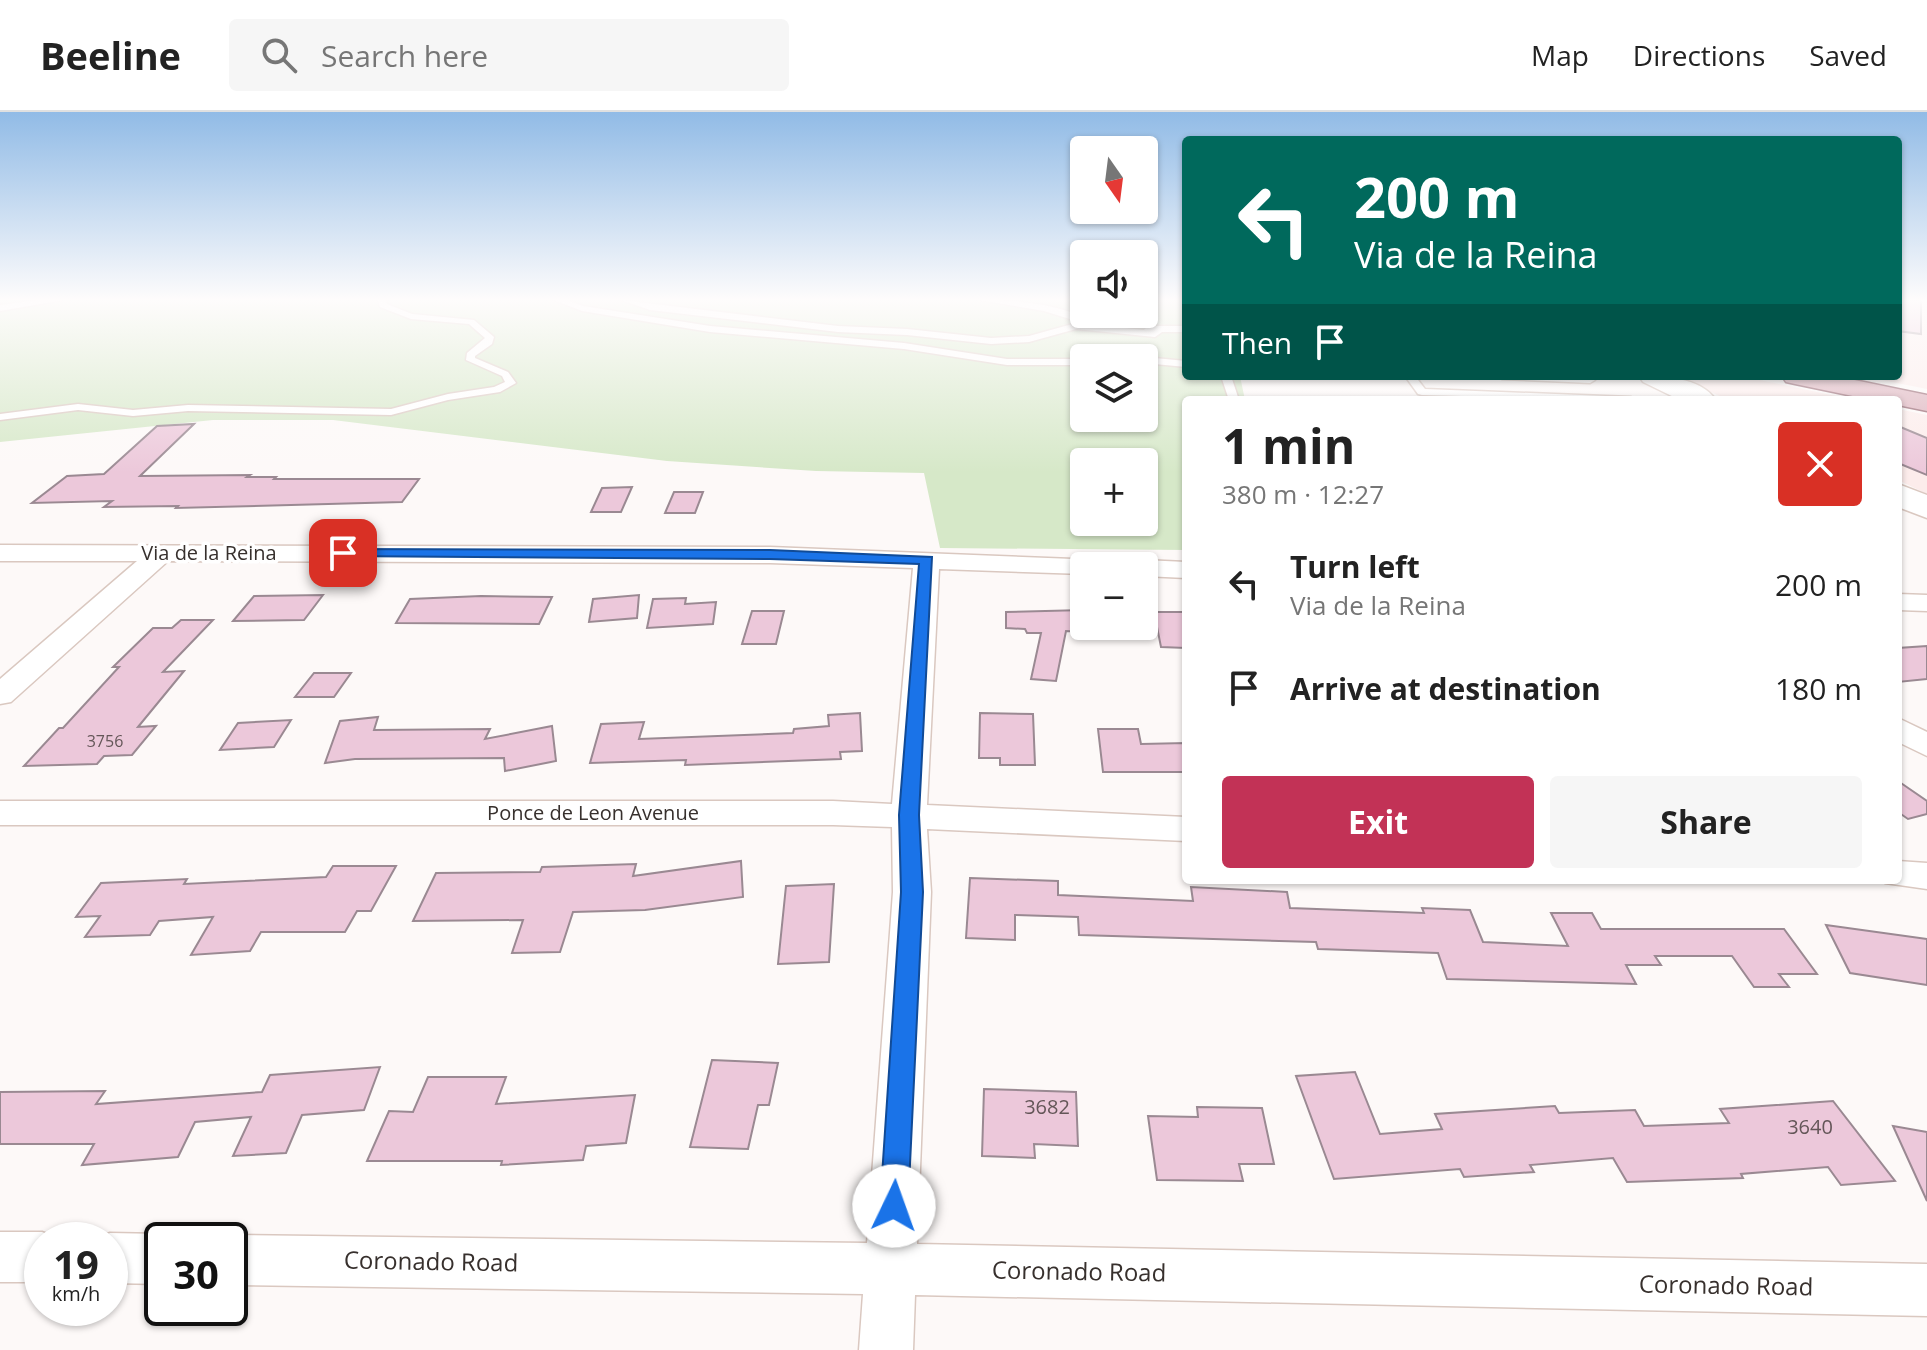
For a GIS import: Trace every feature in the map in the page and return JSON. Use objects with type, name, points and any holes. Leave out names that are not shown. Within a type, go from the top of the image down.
[{"type":"main road","points":[[1660,380],[1694,396]]},
{"type":"main road","points":[[1815,380],[1893,396]]},
{"type":"main road","points":[[1902,398],[1927,403]]},
{"type":"main road","points":[[1902,496],[1927,508]]},
{"type":"street","name":"Via de la Reina","points":[[0,553],[770,555],[1070,565]]},
{"type":"street","points":[[0,695],[162,553]]},
{"type":"street","points":[[886,1350],[912,892],[909,815],[927,560]]},
{"type":"street","points":[[1158,569],[1182,570]]},
{"type":"street","points":[[1902,602],[1927,603]]},
{"type":"street","points":[[1902,730],[1927,746]]},
{"type":"street","name":"Ponce de Leon Avenue","points":[[0,813],[909,815],[1182,829]]},
{"type":"street","points":[[1902,874],[1927,876]]},
{"type":"street","points":[[0,1257],[24,1257]]},
{"type":"street","name":"Coronado Road","points":[[248,1260],[890,1269],[1927,1290]]},
{"type":"lane","points":[[0,417],[78,407],[121,412],[188,408],[391,412],[448,397],[496,390],[511,383],[505,374],[471,358]]},
{"type":"lane","points":[[980,358],[1007,362],[1070,362]]},
{"type":"lane","points":[[1158,361],[1182,364]]},
{"type":"lane","points":[[1413,380],[1422,392],[1526,396]]},
{"type":"lane","points":[[1591,380],[1622,396]]},
{"type":"shaded area","points":[[1902,358],[1927,358],[1927,389],[1882,380],[1902,380]]},
{"type":"shaded area","points":[[1686,380],[1760,380],[1836,396],[1720,396]]},
{"type":"shaded area","points":[[1902,410],[1927,415],[1927,494],[1902,482]]},
{"type":"green space","points":[[0,358],[1070,358],[1070,432],[1158,432],[1158,358],[1182,358],[1182,380],[1241,380],[1244,396],[1182,396],[1182,550],[940,548],[924,473],[816,471],[667,461],[333,420],[213,420],[0,442]]},
{"type":"building","points":[[194,424],[140,476],[419,479],[402,502],[176,508],[178,506],[104,507],[112,501],[32,503],[67,476],[104,474],[157,426]]},
{"type":"building","points":[[1902,428],[1927,438],[1927,475],[1902,465]]},
{"type":"building","points":[[632,487],[621,512],[591,512],[602,488]]},
{"type":"building","points":[[674,492],[703,492],[695,513],[665,513]]},
{"type":"building","points":[[323,595],[304,620],[233,621],[254,596]]},
{"type":"building","points":[[639,595],[637,618],[589,622],[593,599]]},
{"type":"building","points":[[552,597],[539,624],[396,623],[410,599]]},
{"type":"building","points":[[686,598],[685,604],[716,602],[713,624],[647,628],[653,599]]},
{"type":"building","points":[[1070,610],[1070,631],[1066,631],[1056,681],[1031,679],[1041,633],[1006,628],[1006,612]]},
{"type":"building","points":[[752,611],[784,611],[776,644],[742,644]]},
{"type":"building","points":[[1158,612],[1182,612],[1182,648],[1161,647]]},
{"type":"building","points":[[181,620],[213,620],[163,672],[184,671],[138,727],[156,726],[132,755],[104,756],[97,764],[24,766],[119,667],[113,667],[153,628],[172,628]]},
{"type":"building","points":[[1927,646],[1927,679],[1902,682],[1902,648]]},
{"type":"building","points":[[314,673],[351,673],[334,697],[295,697]]},
{"type":"building","points":[[860,713],[862,751],[840,752],[841,759],[685,765],[686,760],[590,763],[601,724],[644,722],[639,739],[793,733],[794,729],[829,726],[828,715]]},
{"type":"building","points":[[980,713],[1033,714],[1035,765],[1000,765],[1000,758],[979,758]]},
{"type":"building","points":[[378,717],[374,730],[490,729],[485,739],[552,726],[556,761],[505,771],[504,758],[355,759],[325,763],[340,721]]},
{"type":"building","points":[[291,720],[274,747],[220,750],[238,723]]},
{"type":"building","points":[[1098,729],[1138,729],[1141,744],[1182,743],[1182,772],[1103,772]]},
{"type":"building","points":[[1902,784],[1927,801],[1927,814],[1908,819],[1902,815]]},
{"type":"building","points":[[741,861],[743,897],[645,910],[573,912],[560,952],[512,953],[523,920],[413,921],[436,873],[540,872],[542,867],[636,864],[633,876]]},
{"type":"building","points":[[333,866],[396,866],[371,911],[357,911],[345,932],[261,932],[250,951],[191,955],[213,917],[159,921],[150,935],[85,937],[100,916],[76,917],[101,883],[187,879],[184,884],[326,877]]},
{"type":"building","points":[[970,878],[1058,881],[1058,895],[1193,901],[1191,887],[1287,892],[1290,908],[1424,913],[1422,908],[1470,910],[1483,942],[1568,946],[1551,913],[1592,913],[1601,929],[1784,929],[1817,974],[1779,974],[1789,987],[1754,987],[1732,956],[1655,956],[1661,965],[1626,965],[1636,984],[1447,979],[1438,953],[1318,949],[1316,942],[1079,935],[1078,917],[1015,915],[1015,940],[966,938]]},
{"type":"building","points":[[834,884],[829,962],[778,964],[786,886]]},
{"type":"building","points":[[1826,925],[1927,939],[1927,985],[1850,973]]},
{"type":"building","points":[[712,1060],[778,1063],[769,1105],[758,1105],[748,1149],[690,1147]]},
{"type":"building","points":[[380,1067],[364,1110],[302,1115],[286,1153],[233,1156],[251,1117],[195,1122],[178,1157],[82,1165],[94,1144],[0,1144],[0,1092],[105,1091],[96,1104],[262,1092],[270,1075]]},
{"type":"building","points":[[1355,1072],[1380,1134],[1442,1129],[1435,1114],[1555,1106],[1559,1113],[1635,1110],[1644,1126],[1729,1123],[1720,1109],[1833,1101],[1895,1181],[1841,1185],[1828,1167],[1741,1174],[1743,1178],[1627,1182],[1613,1158],[1530,1165],[1534,1172],[1464,1177],[1460,1169],[1334,1179],[1296,1076]]},
{"type":"building","points":[[428,1077],[506,1077],[496,1104],[635,1095],[626,1143],[586,1146],[583,1160],[501,1165],[502,1161],[367,1161],[389,1111],[413,1112]]},
{"type":"building","points":[[984,1089],[1076,1092],[1078,1146],[1034,1144],[1035,1158],[982,1156]]},
{"type":"building","points":[[1197,1107],[1262,1108],[1274,1164],[1239,1164],[1243,1181],[1157,1180],[1148,1116],[1198,1117]]},
{"type":"building","points":[[1893,1126],[1927,1132],[1927,1201]]},
{"type":"route","points":[[343,553],[770,555],[927,560],[909,815],[912,892],[894,1206]]}]
